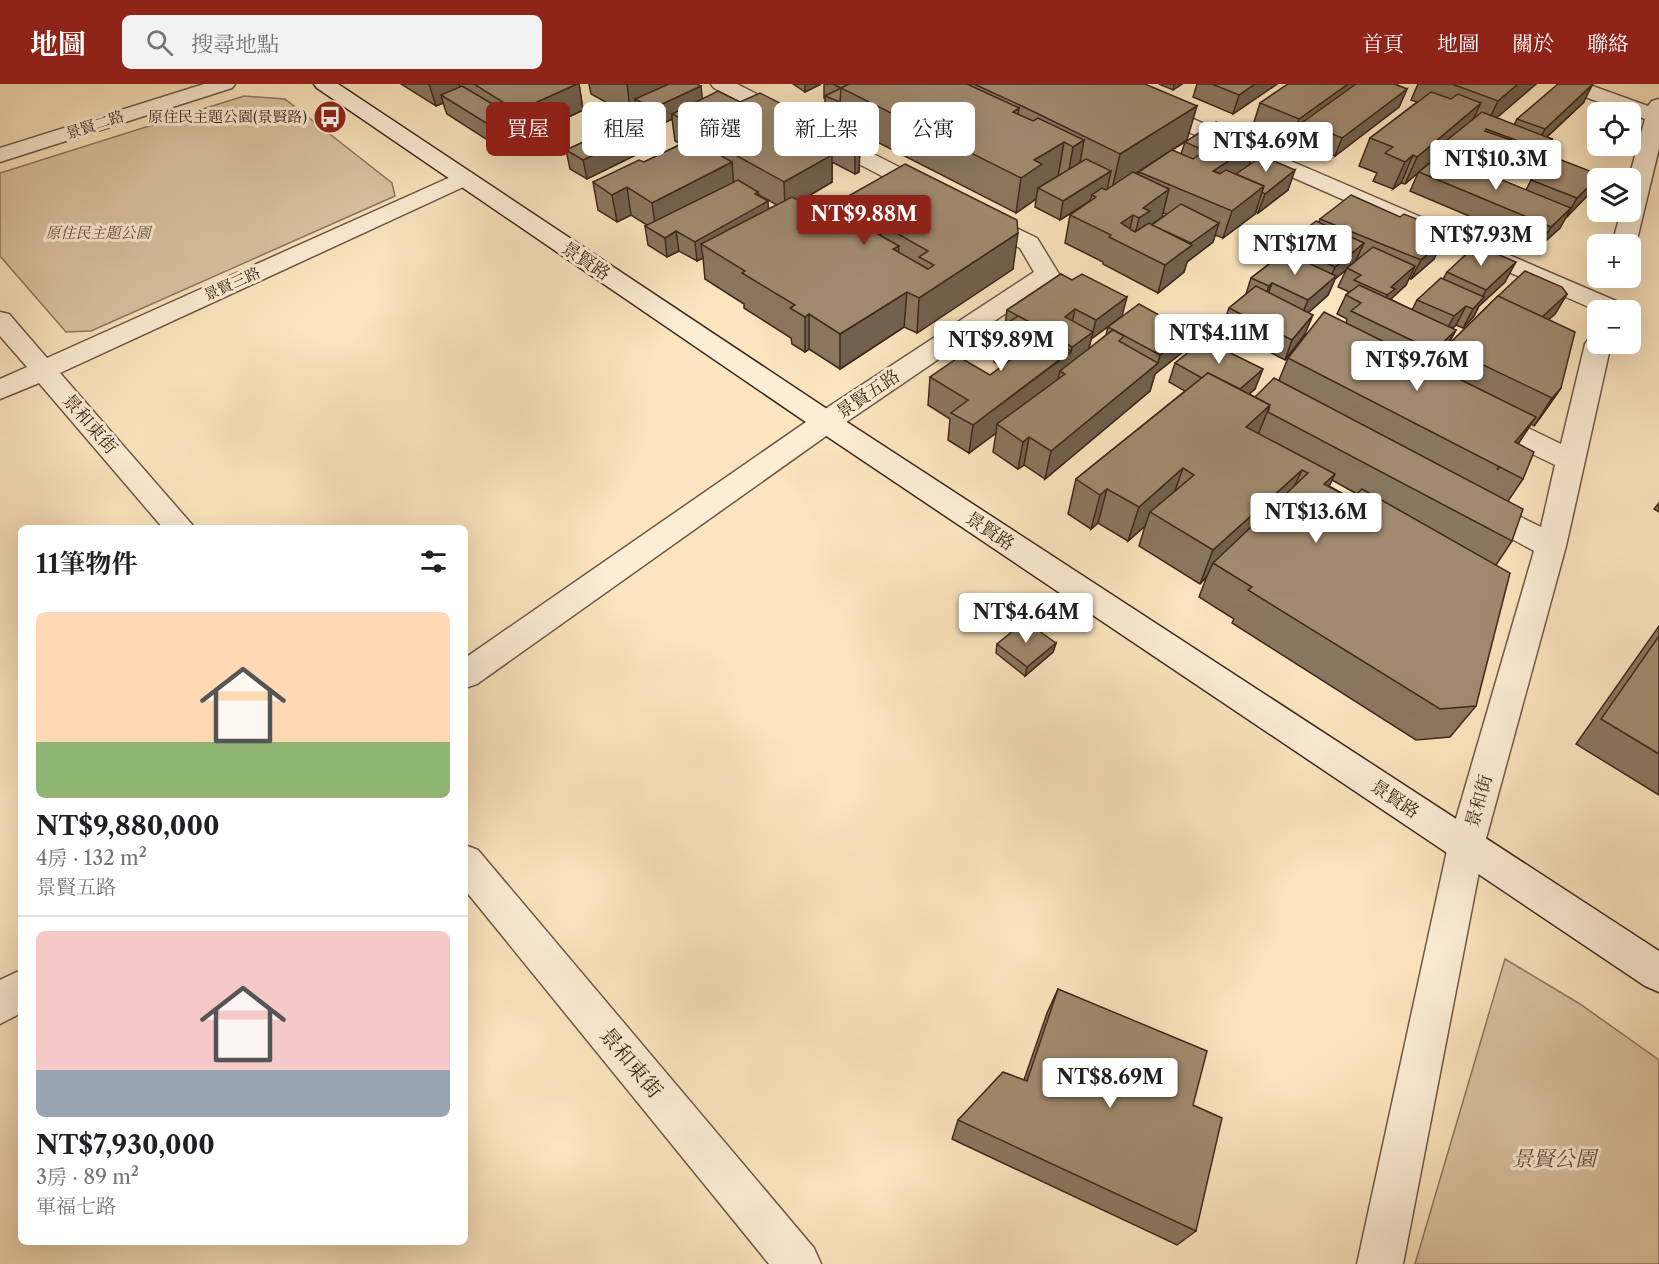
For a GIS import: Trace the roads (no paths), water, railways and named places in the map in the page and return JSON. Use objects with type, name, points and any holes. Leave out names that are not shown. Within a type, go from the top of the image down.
[{"type":"street","name":"景賢二路","points":[[0,155],[225,84]]},
{"type":"street","name":"景賢路","points":[[324,84],[826,422],[1659,973]]},
{"type":"street","name":"景賢五路","points":[[468,673],[826,422],[1047,274],[1029,243],[721,84]]},
{"type":"street","points":[[1095,84],[1607,300]]},
{"type":"street","points":[[1568,84],[1657,110],[1626,234]]},
{"type":"street","name":"景賢三路","points":[[0,390],[464,178]]},
{"type":"street","name":"景和東街","points":[[0,320],[177,525]]},
{"type":"street","name":"景和街","points":[[1380,1264],[1466,846],[1551,546],[1596,354]]},
{"type":"street","points":[[1457,405],[1571,461]]},
{"type":"street","points":[[1456,495],[1551,546]]},
{"type":"street","name":"景和東街","points":[[468,866],[798,1264]]},
{"type":"street","points":[[0,1004],[18,991]]},
{"type":"place","name":"原住民主題公園(景賢路)","points":[[330,117]]},
{"type":"park label","name":"原住民主題公園","points":[[98,233]]},
{"type":"park label","name":"景賢公園","points":[[1554,1159]]}]
